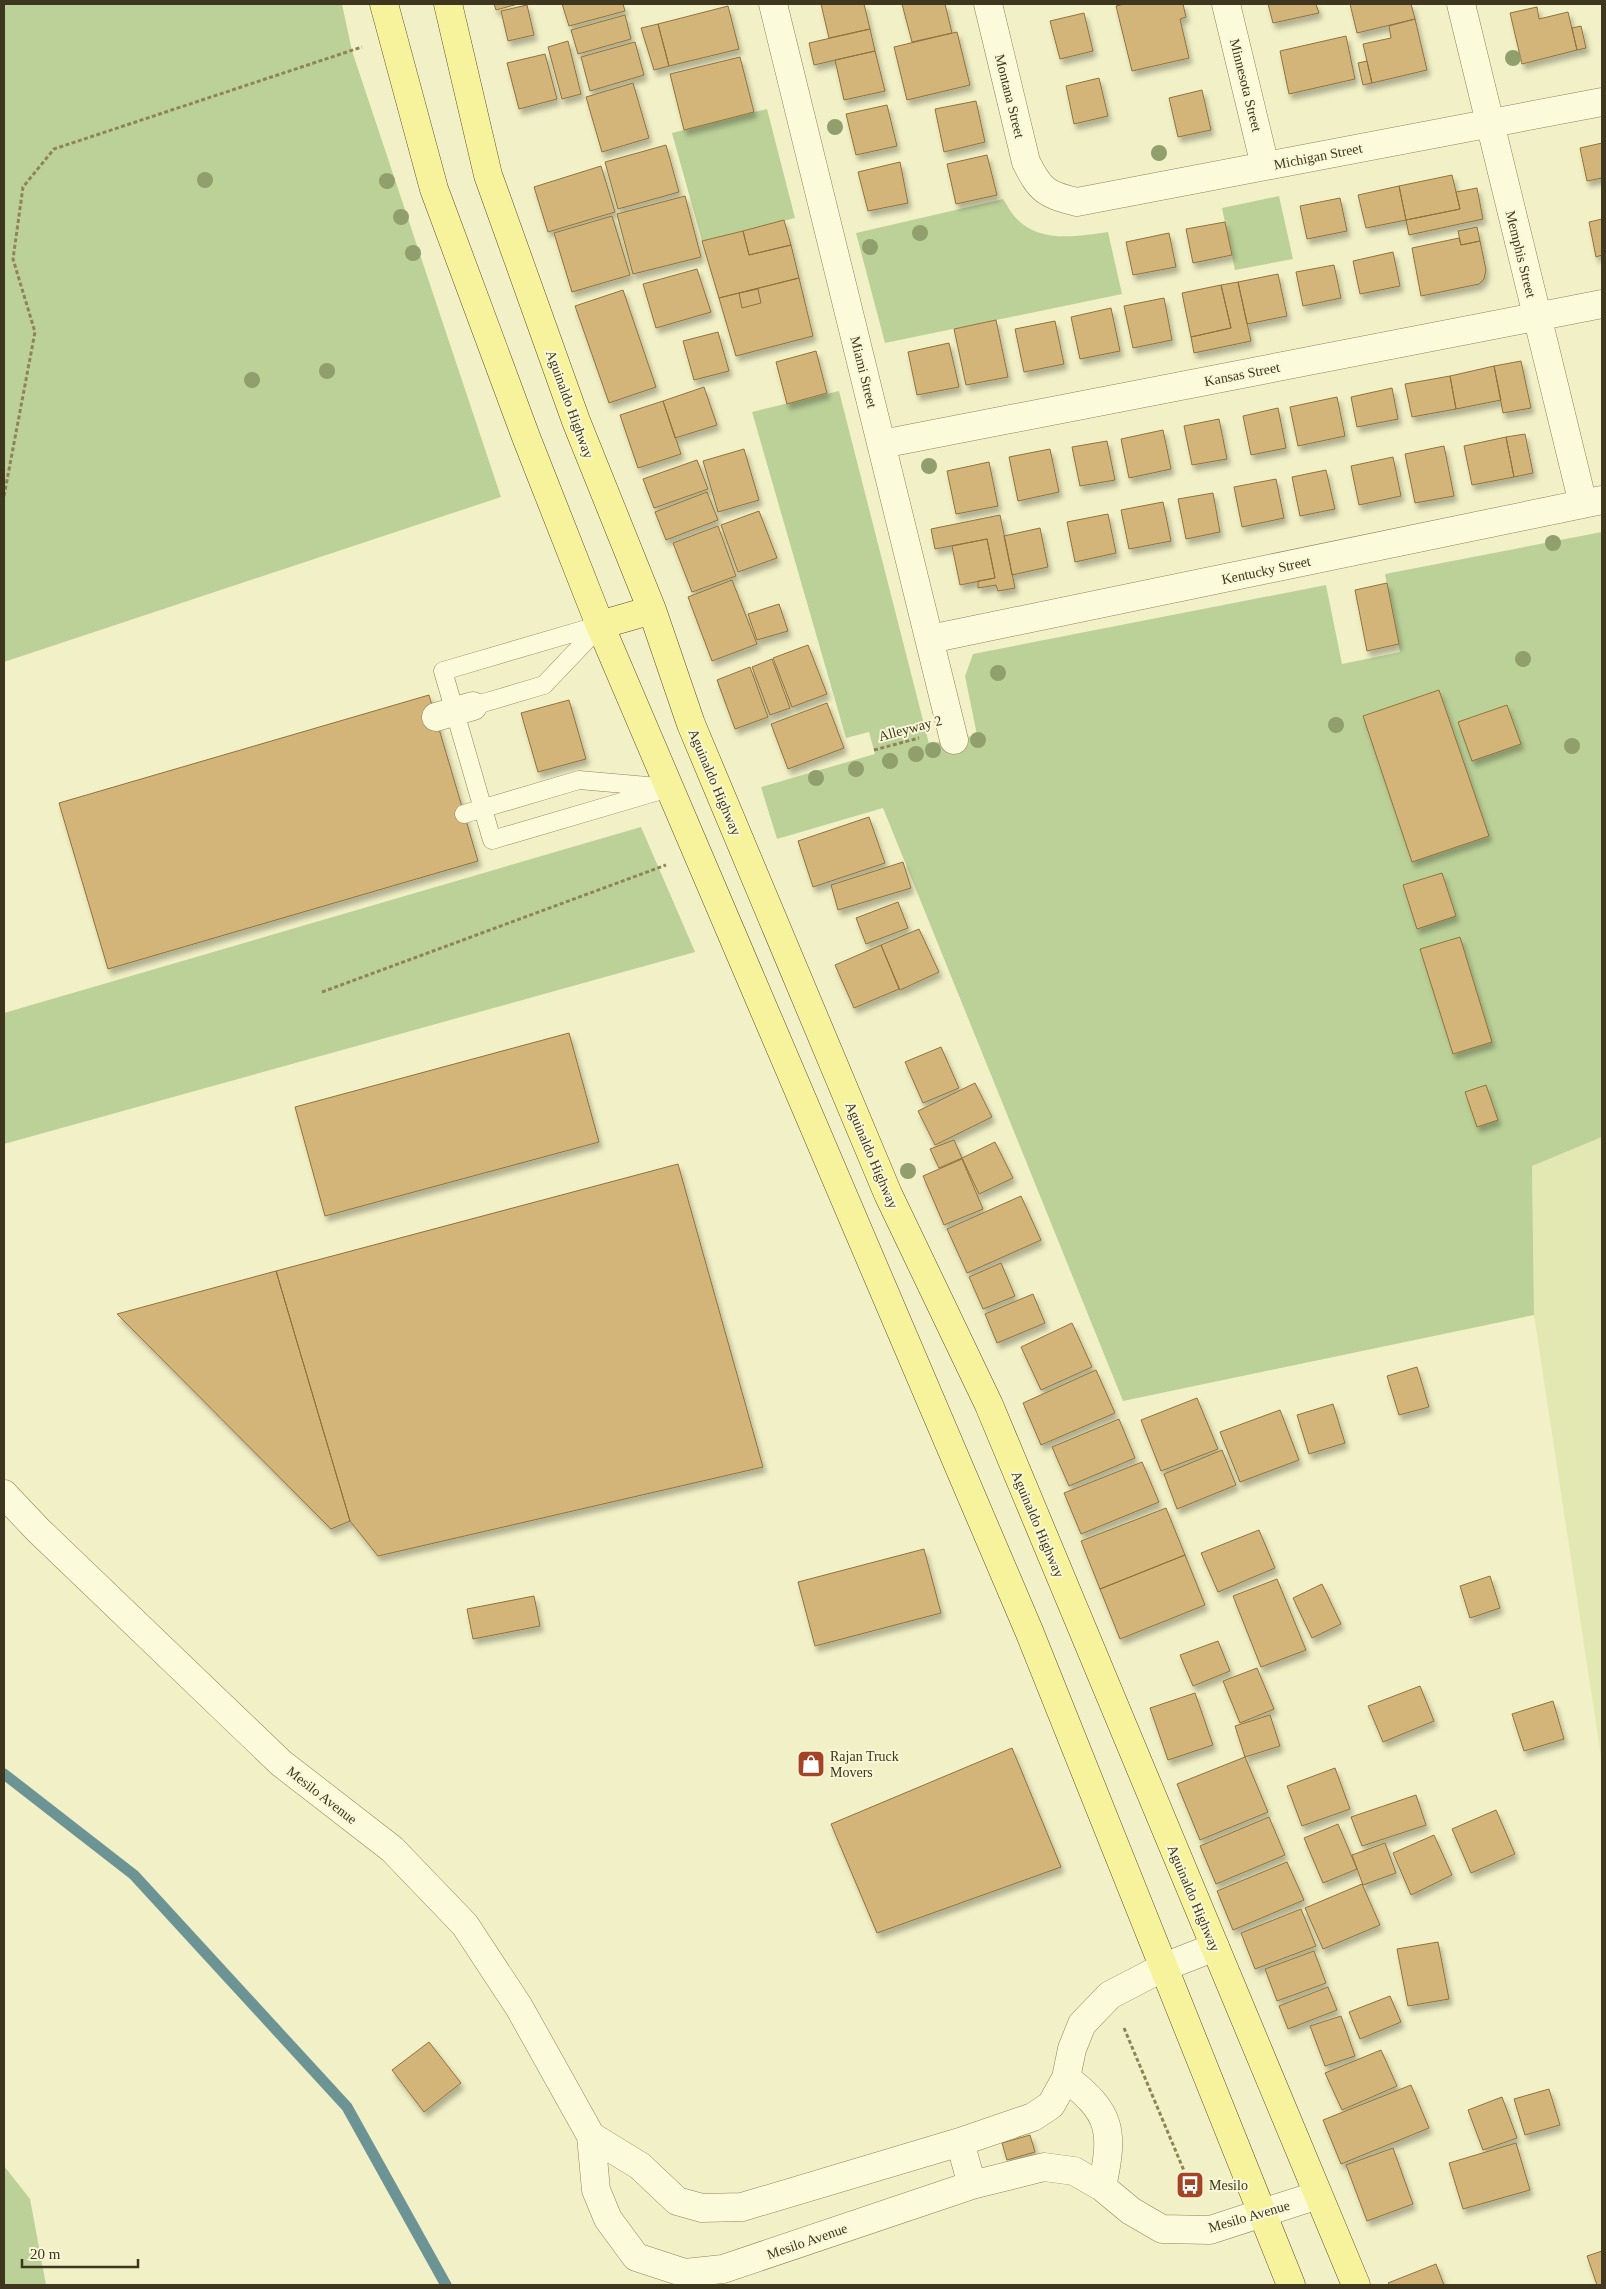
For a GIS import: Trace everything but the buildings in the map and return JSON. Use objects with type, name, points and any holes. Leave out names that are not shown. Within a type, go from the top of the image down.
[{"type":"main road","points":[[384,4],[391,36],[434,189],[526,437],[600,625],[1029,1631],[1291,2285]]},
{"type":"main road","name":"Aguinaldo Highway","points":[[448,4],[488,175],[576,421],[652,610],[691,724],[888,1194],[989,1405],[1356,2285]]},
{"type":"main road","points":[[600,625],[652,610]]},
{"type":"street","name":"Miami Street","points":[[773,4],[953,734]]},
{"type":"street","name":"Montana Street","points":[[988,4],[1026,162],[1038,186]]},
{"type":"street","name":"Minnesota Street","points":[[1226,4],[1265,166]]},
{"type":"street","name":"Memphis Street","points":[[1461,4],[1537,316],[1592,502]]},
{"type":"street","name":"Michigan Street","points":[[1038,186],[1054,197],[1076,202],[1602,102]]},
{"type":"street","name":"Kansas Street","points":[[882,444],[1602,304]]},
{"type":"street","name":"Kentucky Street","points":[[930,639],[1592,502]]},
{"type":"street","name":"Mesilo Avenue","points":[[4,1494],[38,1530],[281,1763],[392,1849],[465,1925],[520,2007],[590,2136],[596,2190],[608,2218],[636,2257],[685,2273],[723,2269],[972,2186],[1044,2167],[1074,2171],[1102,2186],[1131,2211],[1162,2229],[1210,2230],[1318,2195]]},
{"type":"street","points":[[590,2136],[640,2166],[678,2201],[702,2208],[742,2207],[960,2142],[1033,2117],[1051,2105],[1066,2078],[1072,2048],[1082,2024],[1110,1995],[1164,1966],[1215,1947]]},
{"type":"street","points":[[1066,2078],[1089,2095],[1106,2118],[1109,2154],[1102,2186]]},
{"type":"street","points":[[960,2142],[972,2186]]},
{"type":"lane","points":[[600,625],[443,671],[492,840],[669,788]]},
{"type":"lane","points":[[454,711],[544,685],[600,625]]},
{"type":"lane","points":[[464,814],[579,780],[669,788]]},
{"type":"path","points":[[4,496],[35,332],[13,259],[23,187],[54,149],[391,36]]},
{"type":"path","name":"Alleyway 2","points":[[874,750],[953,734]]},
{"type":"path","points":[[322,992],[659,868],[696,850]]},
{"type":"path","points":[[1123,2026],[1190,2185]]},
{"type":"green space","points":[[4,4],[342,4],[352,51],[501,497],[4,662]]},
{"type":"green space","points":[[767,109],[795,218],[702,241],[672,133]]},
{"type":"green space","points":[[1279,196],[1293,259],[1235,270],[1222,208]]},
{"type":"green space","points":[[1003,199],[1016,218],[1036,232],[1048,235],[1072,236],[1108,232],[1122,294],[885,343],[856,233]]},
{"type":"green space","points":[[839,391],[929,744],[977,735],[965,676],[973,654],[1326,585],[1342,664],[1400,652],[1385,574],[1602,532],[1602,1137],[1532,1166],[1534,1315],[1123,1401],[883,808],[777,839],[761,787],[875,754],[869,732],[846,738],[752,412]]},
{"type":"green space","points":[[641,827],[695,952],[4,1144],[4,1013]]},
{"type":"green space","points":[[1602,1137],[1602,1763],[1534,1315],[1532,1166]]},
{"type":"green space","points":[[4,2166],[30,2199],[46,2285],[4,2285]]},
{"type":"waterway","points":[[4,1774],[134,1875],[347,2107],[446,2285]]},
{"type":"place","name":"Rajan Truck Movers","points":[[811,1764]]},
{"type":"place","name":"Mesilo","points":[[1190,2185]]}]
